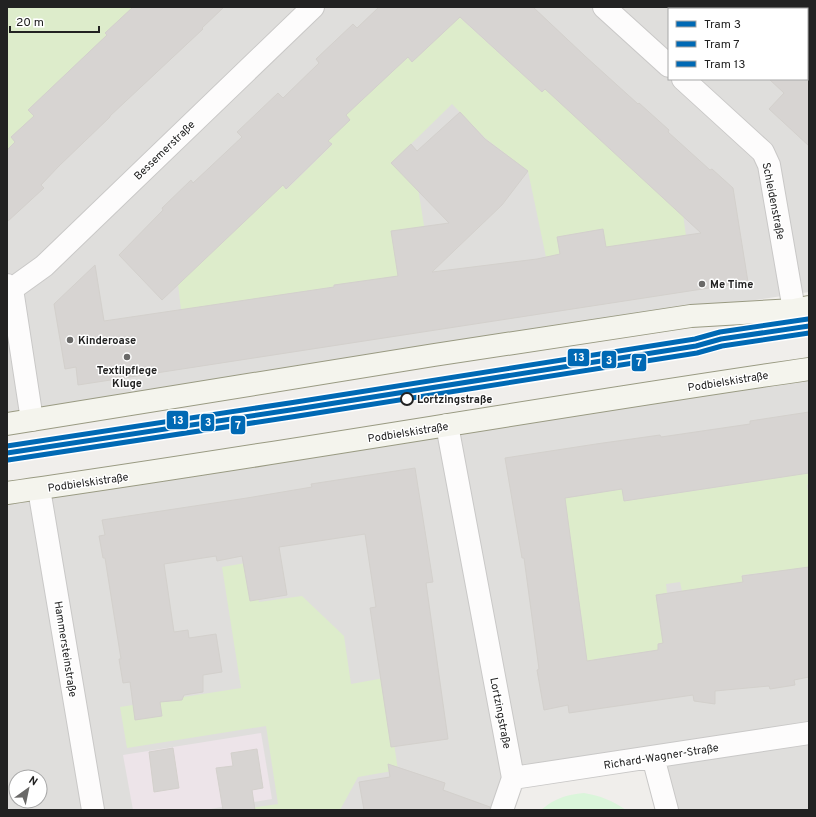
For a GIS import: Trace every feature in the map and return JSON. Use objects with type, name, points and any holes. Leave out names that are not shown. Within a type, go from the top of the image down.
[{"type":"main road","points":[[7,424],[434,355],[691,316],[801,309]]},
{"type":"main road","name":"Podbielskistraße","points":[[7,494],[809,369]]},
{"type":"street","name":"Bessemerstraße","points":[[9,287],[44,266],[313,7]]},
{"type":"street","points":[[604,7],[668,65]]},
{"type":"street","name":"Schleidenstraße","points":[[684,80],[763,152],[769,165],[801,309]]},
{"type":"street","points":[[9,287],[32,420]]},
{"type":"street","name":"Lortzingstraße","points":[[447,425],[513,778],[502,810]]},
{"type":"street","name":"Hammersteinstraße","points":[[39,489],[92,810]]},
{"type":"street","name":"Richard-Wagner-Straße","points":[[513,778],[809,733]]},
{"type":"street","points":[[653,757],[667,810]]},
{"type":"shaded area","points":[[7,7],[809,7],[809,292],[7,412]]},
{"type":"shaded area","points":[[809,369],[809,810],[667,810],[653,757],[513,778],[502,810],[7,810],[7,493]]},
{"type":"shaded area","points":[[261,733],[272,799],[204,810],[133,810],[123,755]]},
{"type":"green space","points":[[7,7],[133,7],[105,33],[107,35],[28,110],[34,116],[11,137],[15,142],[7,150]]},
{"type":"green space","points":[[457,15],[542,92],[545,89],[682,206],[686,236],[606,248],[602,229],[557,237],[560,255],[546,257],[528,171],[485,138],[452,104],[411,144],[425,232],[415,228],[391,231],[400,257],[396,261],[399,280],[356,282],[334,285],[333,287],[181,310],[177,275],[283,185],[287,189],[332,145],[328,141],[346,115],[408,57],[412,62],[448,28]]},
{"type":"green space","points":[[809,466],[809,484],[807,485],[809,497],[809,567],[767,609],[761,573],[742,575],[743,584],[682,591],[680,582],[666,584],[667,593],[656,595],[674,642],[658,644],[658,650],[595,659],[586,666],[583,643],[585,642],[564,498],[622,489],[625,501],[785,477]]},
{"type":"green space","points":[[252,562],[259,602],[302,596],[344,636],[351,684],[384,678],[398,770],[358,777],[340,810],[237,810],[278,804],[266,726],[127,748],[120,707],[241,688],[222,567]]},
{"type":"green space","points":[[584,793],[606,799],[626,810],[541,810],[561,798]]},
{"type":"building","points":[[133,7],[224,7],[202,28],[203,29],[59,166],[41,185],[44,188],[7,222],[7,150],[15,142],[11,137],[34,116],[28,110],[107,35],[105,33]]},
{"type":"building","points":[[379,7],[533,7],[638,104],[639,103],[669,130],[668,132],[710,170],[712,169],[733,188],[748,282],[78,385],[76,367],[65,369],[54,304],[95,265],[104,321],[398,276],[391,231],[449,223],[391,163],[411,144],[417,151],[460,112],[485,139],[528,171],[502,205],[432,272],[537,259],[560,254],[557,237],[603,229],[606,247],[701,233],[545,89],[542,92],[460,17],[412,62],[408,57],[346,115],[350,120],[328,141],[332,144],[286,189],[283,185],[162,300],[119,255],[163,210],[162,208],[191,180],[193,183],[242,137],[237,132],[278,93],[283,98],[319,63],[316,59],[353,24],[357,28]]},
{"type":"building","points":[[809,66],[809,146],[769,109],[784,93],[770,80],[808,80]]},
{"type":"building","points":[[809,412],[809,473],[624,501],[622,489],[565,498],[587,661],[658,650],[658,644],[663,643],[656,595],[743,582],[742,576],[809,567],[809,677],[794,680],[795,685],[770,689],[769,686],[715,691],[715,704],[694,701],[693,695],[569,713],[568,705],[544,710],[537,670],[539,669],[524,558],[522,558],[505,458],[660,435],[661,437],[750,424],[750,421]]},
{"type":"building","points":[[415,468],[433,582],[426,583],[448,739],[391,747],[370,608],[376,607],[365,534],[279,547],[287,595],[250,601],[242,556],[217,561],[216,556],[164,564],[174,632],[188,630],[189,638],[216,634],[222,672],[203,675],[203,692],[184,695],[182,700],[160,702],[162,716],[135,720],[130,682],[123,683],[119,659],[121,659],[105,558],[103,558],[99,536],[105,535],[102,520],[247,498],[312,487],[311,484]]},
{"type":"building","points":[[173,748],[179,788],[154,792],[149,752]]},
{"type":"building","points":[[257,749],[263,788],[252,790],[255,810],[223,810],[216,768],[233,766],[231,753]]},
{"type":"building","points":[[388,764],[445,783],[443,790],[490,807],[490,810],[364,810],[359,782],[390,777]]},
{"type":"tram line","name":"13","points":[[7,446],[695,339],[720,332],[808,319]]},
{"type":"tram line","name":"3","points":[[7,453],[696,346],[721,339],[809,326]]},
{"type":"tram line","name":"7","points":[[8,460],[697,353],[722,346],[809,333]]},
{"type":"place","name":"Me Time","points":[[702,284]]},
{"type":"place","name":"Kinderoase","points":[[70,340]]},
{"type":"place","name":"Textilpflege Kluge","points":[[127,357]]},
{"type":"place","name":"Lortzingstraße","points":[[407,399]]}]
